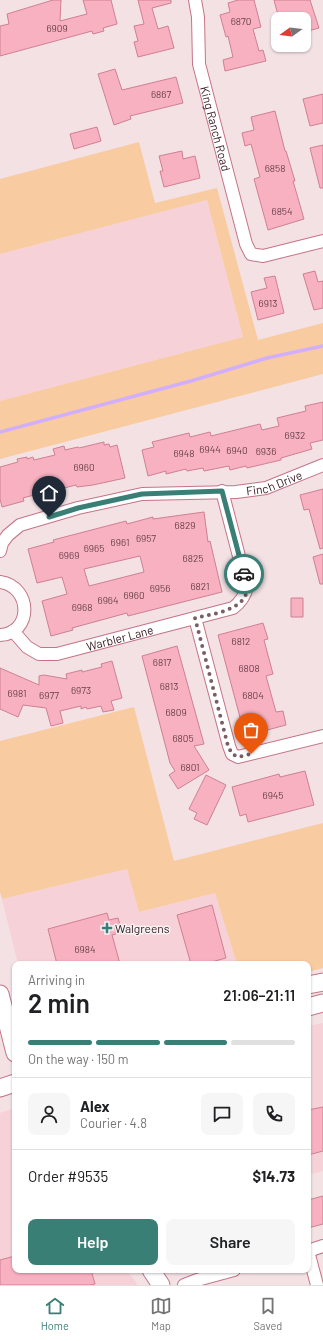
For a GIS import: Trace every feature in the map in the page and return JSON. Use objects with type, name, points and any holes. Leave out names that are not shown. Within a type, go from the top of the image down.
[{"type":"main road","points":[[311,985],[323,982]]},
{"type":"main road","points":[[0,994],[12,1041]]},
{"type":"main road","points":[[311,1006],[323,1003]]},
{"type":"main road","points":[[0,1088],[12,1084]]},
{"type":"main road","points":[[153,1273],[161,1285]]},
{"type":"street","name":"King Ranch Road","points":[[195,0],[198,17],[199,64],[246,244],[251,254],[263,256],[323,241]]},
{"type":"street","name":"Finch Drive","points":[[0,551],[2,543],[8,535],[20,525],[78,508],[142,494],[222,491],[236,492],[266,488],[323,465]]},
{"type":"street","name":"Warbler Lane","points":[[13,631],[27,647],[39,654],[57,654],[233,608],[241,602],[248,587],[222,491]]},
{"type":"street","points":[[0,582],[7,583],[16,588],[22,596],[25,606],[24,615],[20,624],[13,631],[0,635]]},
{"type":"street","points":[[195,618],[228,746],[232,754],[238,757],[323,736]]},
{"type":"street","points":[[311,1250],[323,1246]]},
{"type":"street","points":[[311,1262],[317,1285]]},
{"type":"street","points":[[184,1285],[223,1273]]},
{"type":"shaded area","points":[[139,142],[155,203],[217,188],[258,340],[323,323],[323,374],[0,459],[0,401],[243,337],[207,200],[0,254],[0,179]]},
{"type":"shaded area","points":[[207,200],[243,337],[0,401],[0,254]]},
{"type":"shaded area","points":[[134,707],[174,861],[323,823],[323,968],[311,971],[311,961],[236,961],[215,893],[139,912],[127,869],[2,899],[0,892],[0,741]]},
{"type":"shaded area","points":[[127,869],[139,912],[215,893],[236,961],[17,961],[2,899]]},
{"type":"shaded area","points":[[323,1023],[323,1171],[311,1174],[311,1025]]},
{"type":"shaded area","points":[[12,1109],[12,1273],[128,1273],[137,1285],[0,1285],[0,1113]]},
{"type":"building","points":[[53,0],[61,0],[60,21],[87,14],[83,0],[111,0],[117,24],[103,28],[104,31],[93,34],[92,31],[0,56],[0,26],[9,24],[7,14]]},
{"type":"building","points":[[138,0],[171,0],[171,3],[152,8],[158,29],[168,26],[174,48],[138,57],[134,42],[138,41],[134,26],[144,24]]},
{"type":"building","points":[[238,0],[254,0],[261,27],[253,29],[259,51],[263,50],[266,61],[225,71],[223,60],[233,57],[228,36],[226,37],[220,15],[230,12],[228,3]]},
{"type":"building","points":[[274,0],[310,0],[319,28],[311,30],[311,12],[277,12]]},
{"type":"building","points":[[115,69],[122,90],[176,77],[183,103],[130,116],[131,119],[114,125],[98,74]]},
{"type":"building","points":[[323,94],[323,123],[310,126],[303,99]]},
{"type":"building","points":[[275,111],[304,219],[268,230],[254,179],[260,177],[251,144],[245,146],[242,133],[254,130],[251,117]]},
{"type":"building","points":[[97,127],[101,141],[74,149],[70,134]]},
{"type":"building","points":[[323,145],[323,188],[320,188],[310,148]]},
{"type":"building","points":[[182,151],[183,159],[195,156],[200,178],[164,187],[160,171],[163,171],[159,156]]},
{"type":"building","points":[[315,271],[318,282],[323,281],[323,308],[314,310],[303,274]]},
{"type":"building","points":[[275,276],[284,313],[258,320],[251,292],[267,288],[264,278]]},
{"type":"building","points":[[323,402],[323,440],[310,443],[312,449],[281,458],[281,460],[247,468],[246,466],[230,470],[229,466],[204,471],[203,468],[187,471],[186,469],[166,474],[166,471],[148,476],[142,450],[154,447],[152,442],[189,433],[190,437],[210,432],[211,436],[260,424],[262,430],[279,426],[277,418],[306,411],[305,406]]},
{"type":"building","points":[[104,442],[104,445],[109,444],[110,447],[117,445],[125,478],[93,485],[77,487],[76,485],[52,490],[23,498],[24,501],[2,507],[0,499],[0,467],[18,462],[17,459],[27,457],[27,459],[33,457],[34,460],[55,455],[53,449],[64,446],[65,450]]},
{"type":"building","points":[[323,489],[323,548],[320,549],[309,509],[304,510],[300,495]]},
{"type":"building","points":[[204,512],[208,542],[210,541],[222,592],[128,616],[127,613],[72,628],[73,630],[51,636],[42,601],[67,594],[62,577],[37,583],[28,549],[54,542],[53,540],[126,521],[127,524],[153,517],[153,519]],"holes":[[[140,556],[144,572],[89,586],[84,569]]]},
{"type":"building","points":[[323,554],[323,584],[320,584],[313,557]]},
{"type":"building","points":[[291,598],[303,598],[303,617],[291,617]]},
{"type":"building","points":[[263,623],[268,639],[264,640],[273,674],[266,676],[276,712],[283,711],[286,725],[245,736],[218,635]]},
{"type":"building","points":[[177,646],[204,744],[194,746],[209,770],[178,789],[169,775],[175,771],[170,763],[142,656]]},
{"type":"building","points":[[112,661],[122,698],[111,701],[114,710],[103,712],[101,706],[87,709],[86,707],[81,709],[81,706],[60,711],[63,723],[51,726],[46,708],[23,705],[18,717],[0,709],[0,668],[39,685],[39,676],[44,675],[67,679],[66,674],[102,667],[101,664]]},
{"type":"building","points":[[305,771],[314,805],[248,822],[246,814],[240,816],[232,787],[279,774],[280,777]]},
{"type":"building","points":[[206,775],[226,785],[207,825],[194,819],[197,813],[189,809]]},
{"type":"building","points":[[212,905],[226,958],[215,961],[190,961],[177,915]]},
{"type":"building","name":"Walgreens","points":[[107,913],[109,920],[118,918],[122,932],[112,935],[119,961],[56,961],[48,929]]},
{"type":"building","points":[[323,1107],[323,1151],[311,1154],[311,1109]]},
{"type":"building","points":[[323,1196],[323,1224],[311,1227],[311,1199]]},
{"type":"building","points":[[12,1257],[12,1273],[92,1273],[95,1284],[0,1285],[0,1260]]},
{"type":"waterway","points":[[0,432],[191,381],[267,358],[323,346]]},
{"type":"way so far","points":[[244,574],[248,587],[241,602],[233,608],[195,618],[228,746],[232,754],[238,757],[251,754]]},
{"type":"place","name":"Walgreens","points":[[107,928]]},
{"type":"route","points":[[49,517],[78,508],[142,494],[222,491],[244,574]]}]
